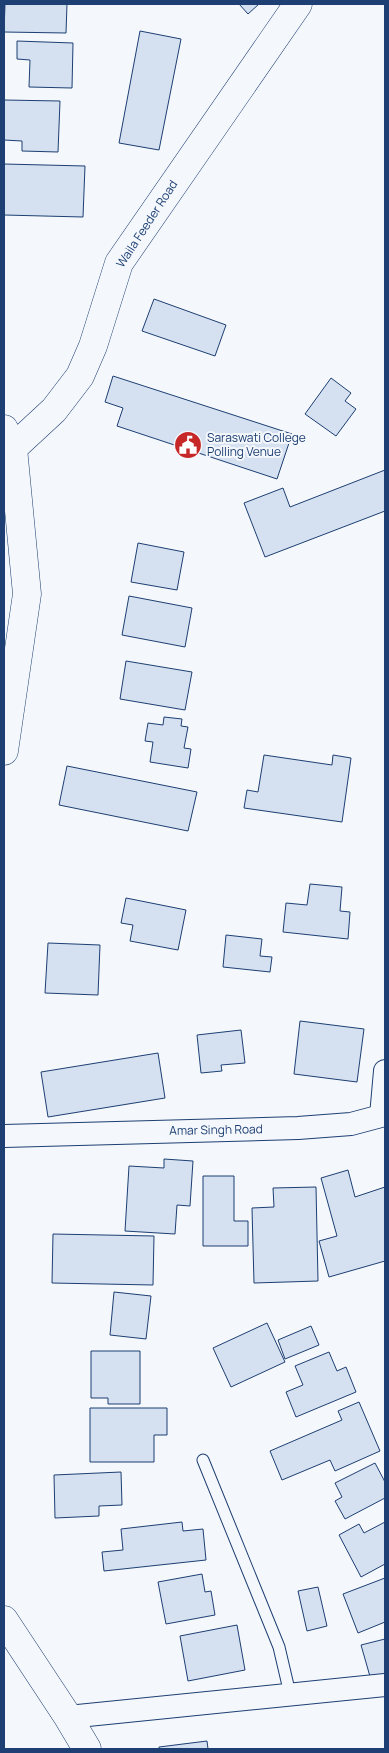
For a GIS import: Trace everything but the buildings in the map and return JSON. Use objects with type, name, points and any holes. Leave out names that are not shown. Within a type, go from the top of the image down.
[{"type":"street","name":"Waila Feeder Road","points":[[8,439],[54,410],[80,376],[93,346],[118,264],[298,4]]},
{"type":"street","points":[[4,751],[27,594],[8,439]]},
{"type":"street","name":"Amar Singh Road","points":[[4,1136],[298,1128],[350,1124],[383,1117],[385,1071]]},
{"type":"street","points":[[4,1620],[87,1749]]},
{"type":"street","points":[[68,1717],[385,1685]]},
{"type":"lane","points":[[203,1460],[279,1647],[290,1694]]},
{"type":"place","name":"Saraswati College Polling Venue","points":[[188,445]]}]
